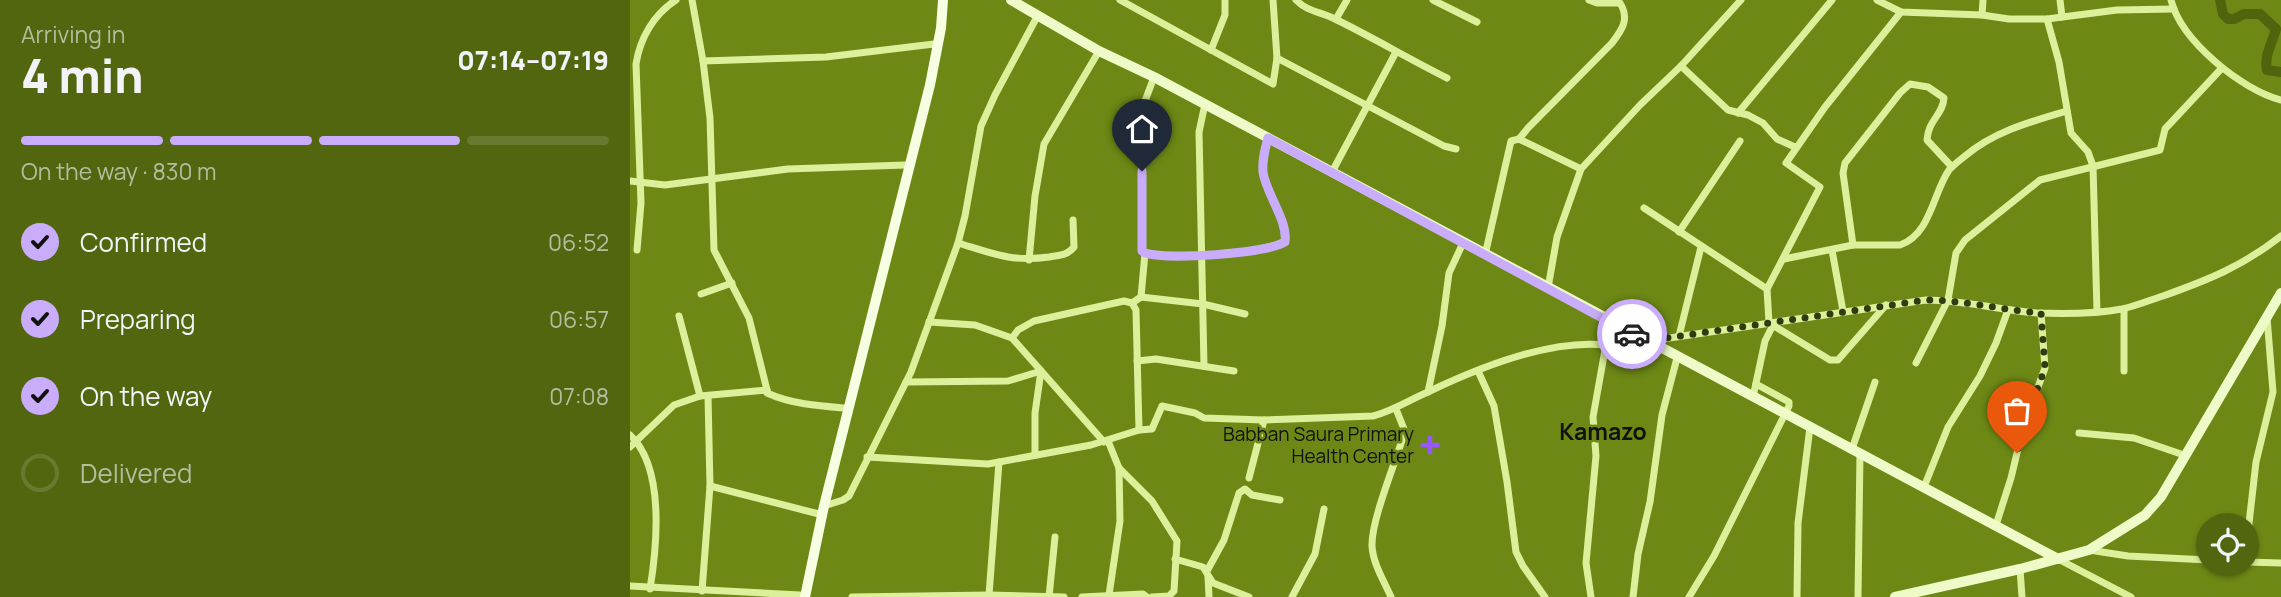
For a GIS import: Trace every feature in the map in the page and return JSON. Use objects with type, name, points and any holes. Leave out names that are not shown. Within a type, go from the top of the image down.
[{"type":"main road","points":[[821,510],[934,44],[941,0]]},
{"type":"main road","points":[[802,596],[844,408],[930,85],[942,28],[941,0]]},
{"type":"street","points":[[638,250],[640,182],[636,64],[639,48],[661,9],[676,0]]},
{"type":"street","points":[[692,0],[704,61],[710,118],[714,250],[749,317],[767,393],[805,404],[844,408]]},
{"type":"street","points":[[1011,0],[1100,51],[1154,77],[1677,358],[2132,597]]},
{"type":"street","points":[[1120,0],[1273,83],[1277,58],[1273,0]]},
{"type":"street","points":[[1210,50],[1224,15],[1225,0]]},
{"type":"street","points":[[1296,0],[1303,7],[1336,19],[1447,78]]},
{"type":"street","points":[[1336,19],[1347,0]]},
{"type":"street","points":[[1433,0],[1476,23]]},
{"type":"street","points":[[1519,139],[1621,31],[1625,23],[1625,12],[1620,4],[1589,0]]},
{"type":"street","points":[[1548,288],[1557,237],[1581,169],[1741,0]]},
{"type":"street","points":[[1738,113],[1832,0]]},
{"type":"street","points":[[1878,0],[1901,12],[1982,15],[2009,19],[2047,19],[2117,10],[2174,9]]},
{"type":"street","points":[[1982,15],[1983,0]]},
{"type":"street","points":[[2060,0],[2062,17]]},
{"type":"street","points":[[2171,0],[2192,37],[2221,69],[2266,95],[2281,100]]},
{"type":"street","points":[[1753,397],[1771,324],[1768,289],[1819,187],[1786,164],[1795,147],[1901,12]]},
{"type":"street","points":[[710,486],[821,510],[849,496],[906,382],[958,243],[981,126],[1038,15]]},
{"type":"street","points":[[2047,19],[2059,62],[2071,133],[2088,152],[2093,166],[2097,312]]},
{"type":"street","points":[[704,61],[826,57],[934,44]]},
{"type":"street","points":[[1029,260],[1035,196],[1044,144],[1100,51]]},
{"type":"street","points":[[1332,172],[1396,52]]},
{"type":"street","points":[[1277,58],[1444,146],[1456,149]]},
{"type":"street","points":[[1681,66],[1728,110],[1748,115],[1763,123],[1777,139],[1795,147]]},
{"type":"street","points":[[1916,363],[1948,300],[1959,246],[2032,185],[2051,176],[2160,150],[2165,128],[2221,69]]},
{"type":"street","points":[[1141,297],[1145,253],[1142,251],[1142,109],[1154,77]]},
{"type":"street","points":[[1853,244],[1843,173],[1845,163],[1910,84],[1928,87],[1944,98],[1943,105],[1928,127],[1927,140],[1952,167]]},
{"type":"street","points":[[1204,366],[1199,132],[1205,104]]},
{"type":"street","points":[[1784,259],[1853,244],[1900,245],[1912,239],[1923,225],[1952,167],[1993,135],[2067,111]]},
{"type":"street","points":[[1145,253],[1201,254],[1267,249],[1285,242],[1286,233],[1266,187],[1263,172],[1268,138]]},
{"type":"street","points":[[1485,255],[1509,144],[1514,139],[1581,169]]},
{"type":"street","points":[[1679,232],[1740,141]]},
{"type":"street","points":[[630,181],[665,185],[788,169],[905,165]]},
{"type":"street","points":[[1644,208],[1768,289]]},
{"type":"street","points":[[958,243],[1005,258],[1029,260],[1070,252],[1074,247],[1073,220]]},
{"type":"street","points":[[1646,341],[1926,300],[1948,300],[2041,313],[2124,309],[2219,275],[2254,257],[2281,236]]},
{"type":"street","points":[[1427,392],[1442,326],[1448,273],[1463,243]]},
{"type":"street","points":[[1679,336],[1701,247]]},
{"type":"street","points":[[1832,250],[1843,312]]},
{"type":"street","points":[[701,294],[732,283]]},
{"type":"street","points":[[1895,597],[1940,593],[2089,550],[2145,515],[2161,497],[2183,455],[2281,293]]},
{"type":"street","points":[[1012,338],[1018,330],[1034,321],[1124,302],[1132,303],[1141,297],[1203,304],[1245,314]]},
{"type":"street","points":[[1132,303],[1136,310],[1139,430]]},
{"type":"street","points":[[1771,324],[1835,361],[1886,305]]},
{"type":"street","points":[[2124,309],[2124,371]]},
{"type":"street","points":[[1924,487],[1948,427],[1980,376],[2008,310]]},
{"type":"street","points":[[1996,525],[2023,428],[2045,368],[2041,313]]},
{"type":"street","points":[[679,316],[704,396],[710,486],[702,591]]},
{"type":"street","points":[[2250,513],[2256,462],[2273,392],[2267,317]]},
{"type":"street","points":[[929,322],[975,325],[1012,338],[1106,441],[1119,468],[1152,501],[1177,541],[1174,591],[1169,596],[1149,597],[1143,594],[1082,597]]},
{"type":"street","points":[[1591,597],[1586,563],[1596,456],[1593,417],[1610,322]]},
{"type":"street","points":[[867,457],[979,464],[999,462],[1153,429],[1162,406],[1195,413],[1204,418],[1264,420],[1373,416],[1395,409],[1427,392],[1478,371],[1555,346],[1584,343],[1605,345]]},
{"type":"street","points":[[1633,597],[1662,415],[1677,358]]},
{"type":"street","points":[[1137,361],[1156,359],[1234,371]]},
{"type":"street","points":[[906,382],[1008,381],[1041,371]]},
{"type":"street","points":[[1035,455],[1035,413],[1041,371]]},
{"type":"street","points":[[1478,371],[1494,406],[1516,552],[1545,597]]},
{"type":"street","points":[[1858,597],[1856,451],[1875,382]]},
{"type":"street","points":[[1689,597],[1714,556],[1785,413],[1788,402],[1756,384]]},
{"type":"street","points":[[630,447],[674,405],[704,396],[767,390]]},
{"type":"street","points":[[1391,597],[1372,548],[1373,532],[1405,429],[1395,409]]},
{"type":"street","points":[[1249,478],[1264,420]]},
{"type":"street","points":[[1797,597],[1800,499],[1810,427]]},
{"type":"street","points":[[2080,433],[2134,438],[2183,455]]},
{"type":"street","points":[[630,435],[638,442],[647,460],[657,530],[650,589]]},
{"type":"street","points":[[989,595],[999,462]]},
{"type":"street","points":[[1109,595],[1120,521],[1119,468]]},
{"type":"street","points":[[1209,597],[1208,574],[1224,540],[1239,493],[1245,489],[1252,495],[1280,500]]},
{"type":"street","points":[[1292,597],[1311,563],[1324,509]]},
{"type":"street","points":[[1049,596],[1055,537]]},
{"type":"street","points":[[2089,550],[2128,556],[2196,559]]},
{"type":"street","points":[[1175,559],[1195,563],[1208,574],[1213,583],[1249,597]]},
{"type":"street","points":[[2259,562],[2281,563]]},
{"type":"street","points":[[2020,569],[2022,597]]},
{"type":"street","points":[[630,586],[802,596]]},
{"type":"street","points":[[852,597],[1064,597]]},
{"type":"waterway","points":[[2220,0],[2223,14],[2228,19],[2244,14],[2260,14],[2276,29],[2266,65],[2267,70],[2281,72]]},
{"type":"way so far","points":[[1632,334],[1646,341],[1926,300],[1948,300],[2041,313],[2045,368],[2023,428],[2017,453]]},
{"type":"place","name":"Babban Saura Primary Health Center","points":[[1430,445]]},
{"type":"district","name":"Kamazo","points":[[1603,432]]},
{"type":"route","points":[[1142,171],[1142,251],[1151,255],[1217,254],[1267,249],[1285,242],[1286,233],[1266,187],[1263,172],[1268,138],[1632,334]]}]
